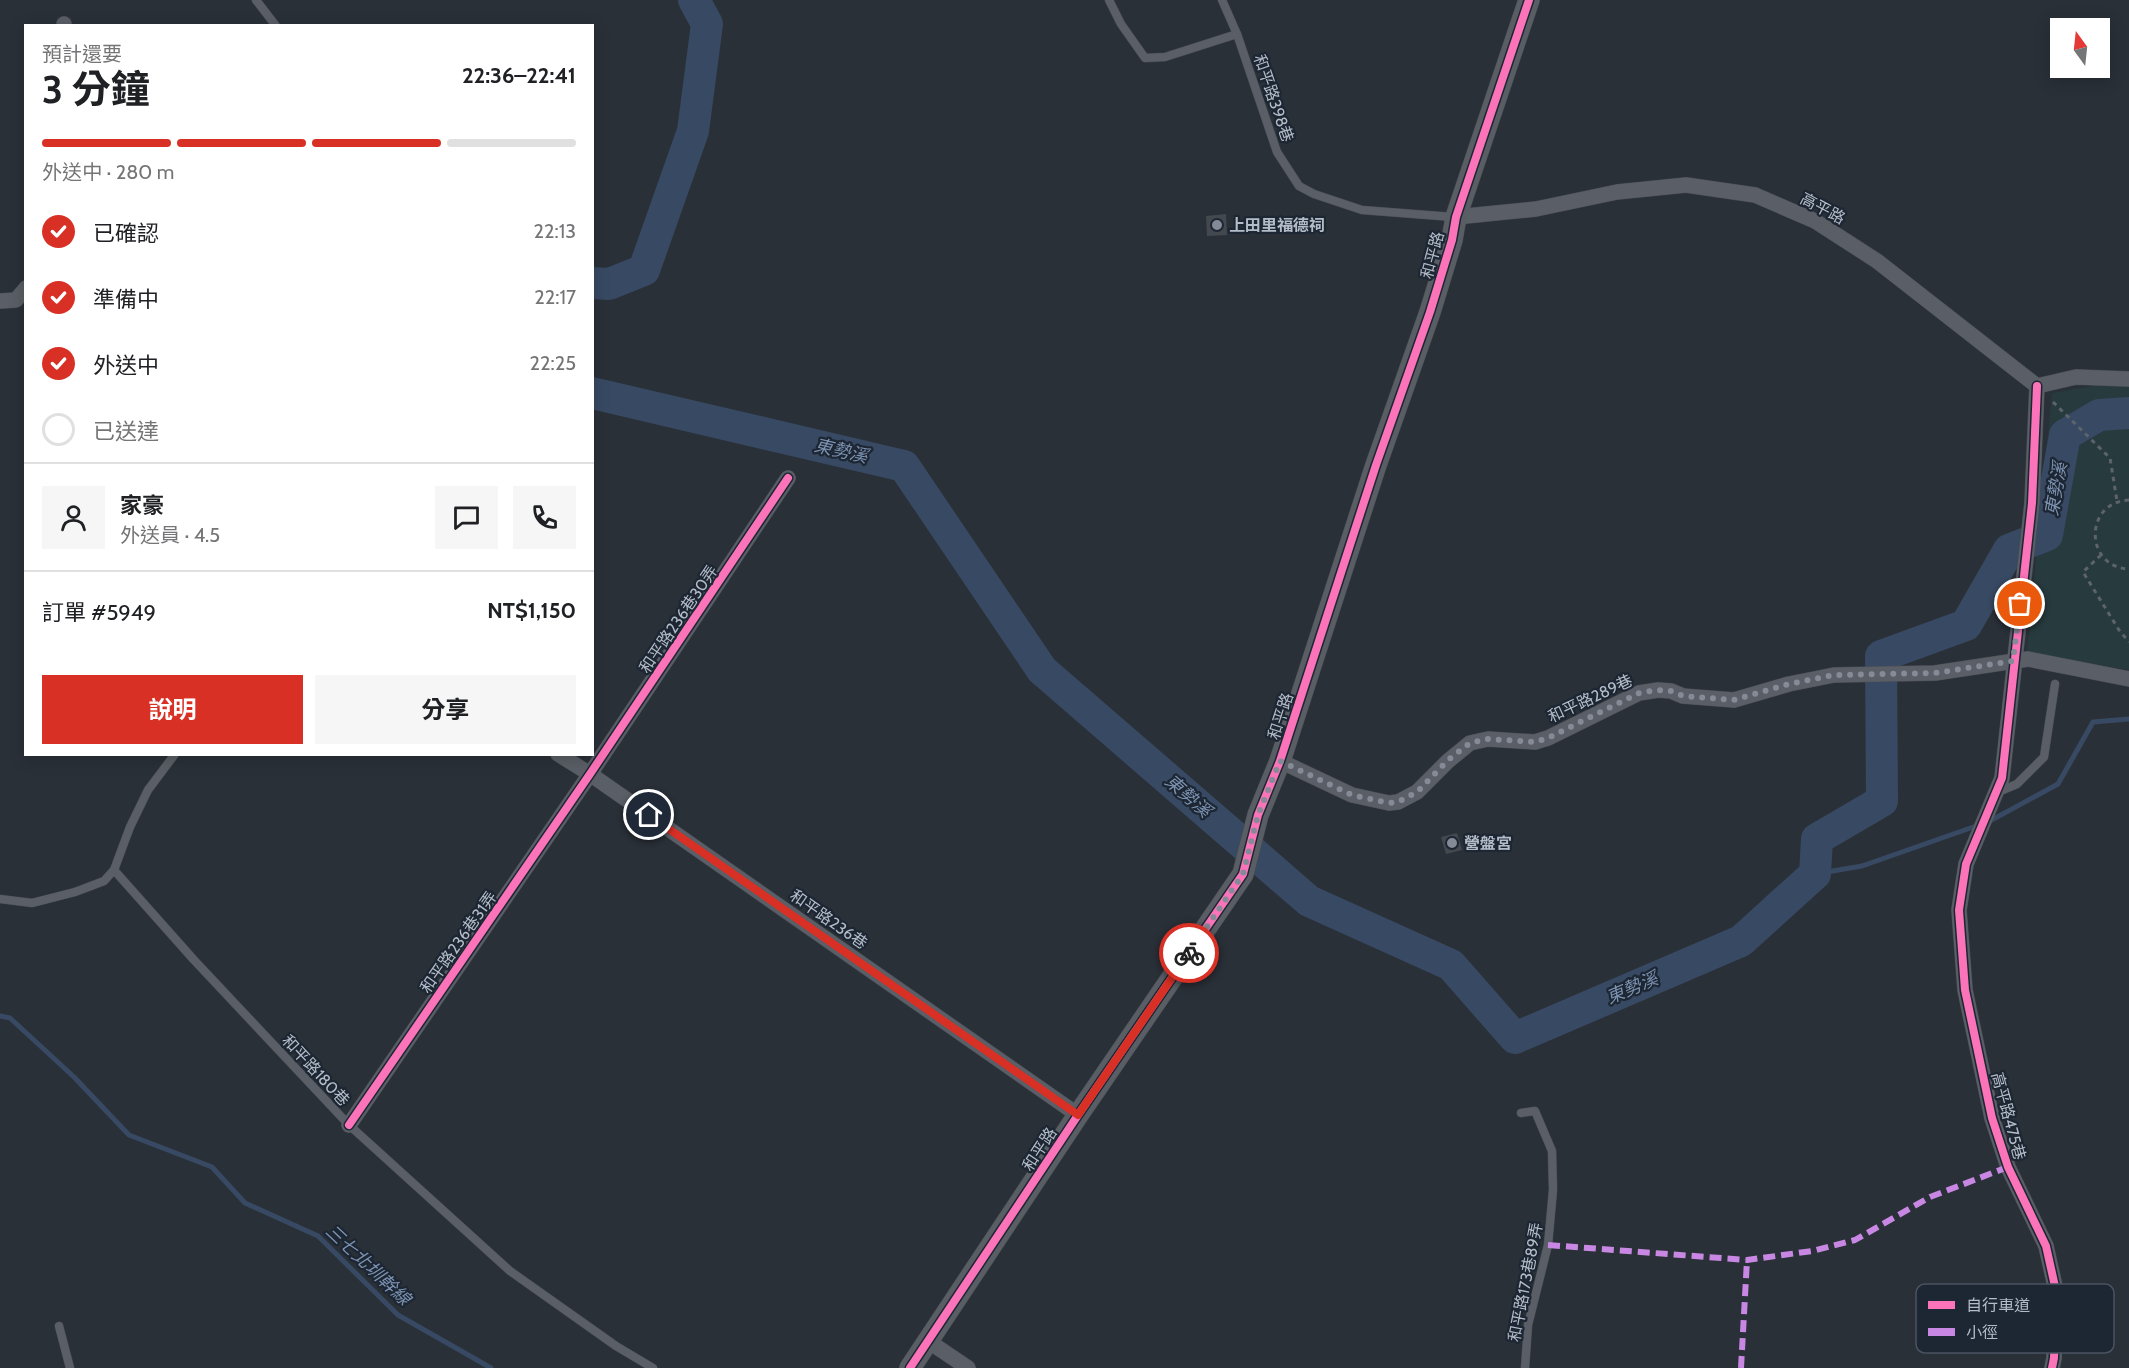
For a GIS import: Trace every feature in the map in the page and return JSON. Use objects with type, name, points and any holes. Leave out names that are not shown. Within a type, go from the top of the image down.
[{"type":"street","name":"和平路","points":[[910,1368],[1078,1115],[1243,874],[1258,815],[1280,761],[1376,465],[1430,312],[1452,240],[1456,217],[1529,0]]},
{"type":"street","name":"高平路","points":[[1456,217],[1536,209],[1617,192],[1686,185],[1755,195],[1815,220],[1877,261],[2037,386]]},
{"type":"street","points":[[0,301],[16,300],[24,290]]},
{"type":"street","points":[[1994,794],[2002,778],[2032,503],[2037,386],[2076,377],[2129,379]]},
{"type":"street","name":"和平路236巷30弄","points":[[590,774],[788,478]]},
{"type":"street","name":"和平路289巷","points":[[1280,761],[1352,795],[1389,803],[1398,802],[1417,792],[1448,760],[1470,743],[1488,739],[1535,742],[1548,738],[1639,693],[1664,690],[1683,696],[1734,700],[1789,684],[1834,675],[1935,673],[2028,659],[2129,679]]},
{"type":"street","name":"和平路236巷","points":[[561,756],[1078,1115]]},
{"type":"street","name":"和平路236巷31弄","points":[[349,1125],[590,774]]},
{"type":"street","name":"高平路475巷","points":[[1994,794],[1966,864],[1959,910],[1965,990],[1992,1118],[2008,1167],[2046,1246],[2054,1284]]},
{"type":"street","points":[[928,1341],[968,1368]]},
{"type":"street","name":"高平路475巷","points":[[2052,1368],[2054,1353]]},
{"type":"lane","points":[[256,0],[274,24]]},
{"type":"lane","points":[[1109,0],[1121,24],[1145,58],[1165,57],[1237,34]]},
{"type":"lane","name":"和平路398巷","points":[[1221,0],[1237,34],[1278,152],[1299,186],[1314,194],[1362,210],[1456,217]]},
{"type":"lane","points":[[1994,794],[2017,784],[2044,757],[2055,684]]},
{"type":"lane","points":[[0,899],[32,903],[75,892],[104,881],[114,870],[130,827],[148,790],[174,756]]},
{"type":"lane","name":"和平路180巷","points":[[114,870],[194,960],[349,1125],[510,1271],[616,1346],[653,1368]]},
{"type":"lane","name":"和平路173巷89弄","points":[[1521,1113],[1535,1111],[1552,1151],[1554,1190],[1548,1245],[1528,1325],[1525,1368]]},
{"type":"lane","points":[[59,1326],[70,1368]]},
{"type":"path","points":[[2068,418],[2110,458],[2117,501]]},
{"type":"path","points":[[2129,500],[2117,501],[2103,512],[2095,529],[2095,538],[2101,555],[2115,566],[2129,569]]},
{"type":"path","points":[[2101,555],[2083,572],[2129,642]]},
{"type":"green space","points":[[2110,383],[2129,386],[2129,670],[2027,652],[2052,393]]},
{"type":"building","name":"上田里福德祠","points":[[1226,214],[1227,235],[1207,236],[1206,216]]},
{"type":"building","name":"營盤宮","points":[[1457,833],[1462,850],[1446,854],[1441,837]]},
{"type":"waterway","name":"東勢溪","points":[[594,283],[609,284],[644,270],[693,131],[707,24],[694,0]]},
{"type":"waterway","name":"東勢溪","points":[[594,393],[904,466],[1042,670],[1309,901],[1451,965],[1515,1038],[1741,941],[1815,874],[1817,839],[1882,801],[1881,656],[1966,625],[2009,550],[2047,535],[2065,435],[2099,415],[2129,413]]},
{"type":"waterway","name":"東勢溪","points":[[1988,822],[2058,784],[2093,722],[2129,719]]},
{"type":"waterway","name":"東勢溪","points":[[1815,874],[1862,866],[1979,825]]},
{"type":"waterway","name":"三七北圳幹線","points":[[0,1016],[10,1018],[74,1077],[129,1135],[212,1167],[245,1203],[318,1236],[398,1315],[491,1368]]},
{"type":"marked path","points":[[1548,1245],[1747,1260],[1812,1251],[1855,1240],[1930,1197],[2008,1167]]},
{"type":"marked path","points":[[1741,1368],[1747,1260]]},
{"type":"cycle path","points":[[910,1368],[1078,1115],[1243,874],[1258,815],[1280,761],[1376,465],[1430,312],[1452,240],[1456,217],[1529,0]]},
{"type":"cycle path","points":[[2037,386],[2032,503],[2002,778],[1966,864],[1959,910],[1965,990],[1992,1118],[2008,1167],[2046,1246],[2054,1284]]},
{"type":"cycle path","points":[[349,1125],[590,774],[788,478]]},
{"type":"cycle path","points":[[2052,1368],[2054,1353]]},
{"type":"way so far","points":[[1189,953],[1243,874],[1258,815],[1280,761],[1352,795],[1389,803],[1398,802],[1417,792],[1448,760],[1470,743],[1488,739],[1535,742],[1548,738],[1639,693],[1658,690],[1671,691],[1683,696],[1734,700],[1789,684],[1834,675],[1935,673],[2013,661],[2020,604]]},
{"type":"place","name":"上田里福德祠","points":[[1217,225]]},
{"type":"place","name":"營盤宮","points":[[1452,843]]},
{"type":"route","points":[[649,815],[1078,1115],[1189,953]]}]
